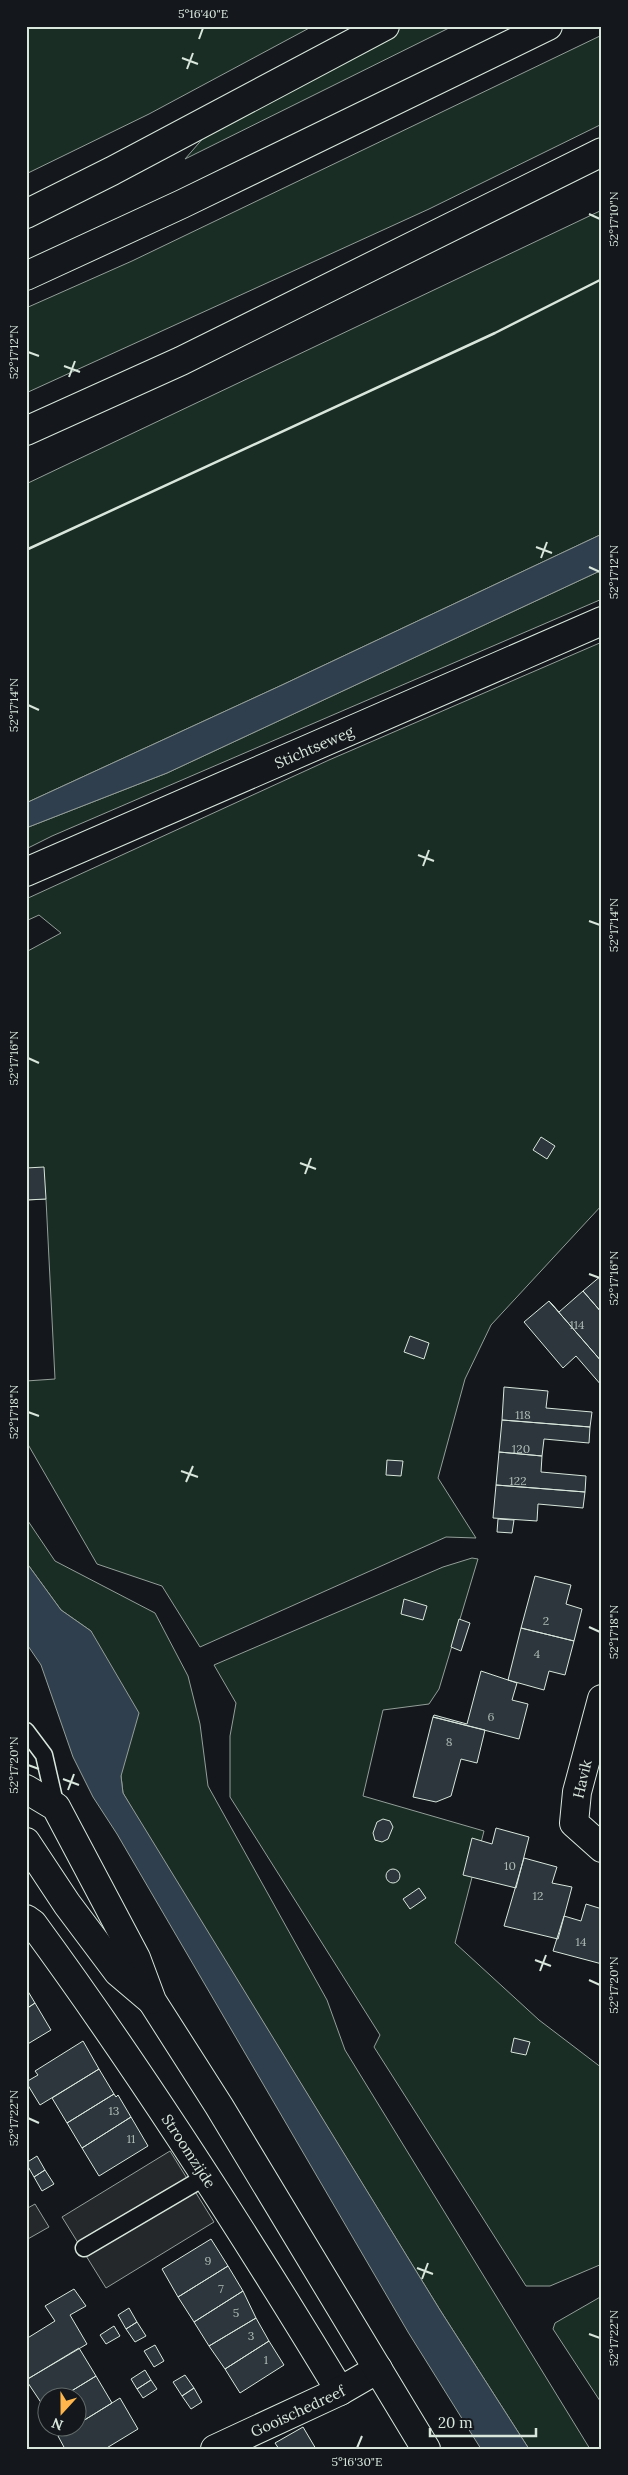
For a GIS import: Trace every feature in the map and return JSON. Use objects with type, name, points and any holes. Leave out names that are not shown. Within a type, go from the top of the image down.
[{"type":"main road","points":[[26,214],[112,171],[385,26]]},
{"type":"main road","points":[[26,276],[182,204],[548,26]]},
{"type":"main road","points":[[26,431],[181,361],[602,152]]},
{"type":"main road","name":"Stichtseweg","points":[[26,872],[602,621]]},
{"type":"main road","name":"Havik","points":[[602,1699],[577,1792],[574,1823],[602,1848]]},
{"type":"main road","points":[[26,1788],[56,1807],[136,1958],[152,2001],[219,2106],[426,2449]]},
{"type":"main road","points":[[26,1842],[67,1904],[118,1972],[152,2001]]},
{"type":"main road","name":"Stroomzijde","points":[[26,1919],[33,1924],[116,2040],[206,2177],[340,2391]]},
{"type":"main road","name":"Gooischedreef","points":[[215,2449],[340,2391],[378,2369]]},
{"type":"lane","points":[[26,1731],[44,1755],[56,1807]]},
{"type":"lane","points":[[84,2248],[206,2177]]},
{"type":"green space","points":[[26,26],[313,26],[149,114],[26,174]]},
{"type":"green space","points":[[403,26],[453,26],[185,159],[212,128]]},
{"type":"green space","points":[[602,35],[602,124],[429,209],[26,393],[26,308],[132,261]]},
{"type":"green space","points":[[602,210],[602,534],[26,803],[26,484]]},
{"type":"green space","points":[[602,570],[602,599],[52,836],[26,849],[26,828],[167,773]]},
{"type":"green space","points":[[602,642],[602,1205],[491,1325],[465,1379],[438,1478],[476,1538],[446,1537],[200,1647],[162,1586],[97,1564],[26,1441],[26,1381],[55,1379],[46,1199],[26,1200],[26,952],[61,933],[39,915],[26,921],[26,899],[329,760]]},
{"type":"green space","points":[[26,1518],[55,1561],[155,1613],[188,1676],[200,1724],[208,1786],[327,2000],[345,2050],[590,2449],[529,2449],[440,2310],[138,1819],[123,1793],[91,1631],[61,1610],[26,1562]]},
{"type":"green space","points":[[472,1558],[478,1559],[439,1689],[429,1704],[383,1710],[363,1796],[484,1831],[455,1943],[539,2020],[602,2068],[602,2264],[550,2286],[526,2286],[374,2047],[380,2035],[230,1797],[230,1736],[236,1703],[214,1665],[443,1567]]},
{"type":"green space","points":[[602,2296],[602,2404],[553,2329],[555,2323]]},
{"type":"shaded area","points":[[170,2151],[214,2222],[106,2288],[62,2217]]},
{"type":"shaded area","points":[[35,2204],[49,2227],[26,2240],[26,2209]]},
{"type":"water","points":[[602,534],[602,570],[167,773],[26,828],[26,803]]},
{"type":"water","points":[[26,1562],[61,1610],[91,1631],[139,1713],[121,1776],[123,1793],[440,2310],[529,2449],[481,2449],[408,2332],[117,1834],[93,1797],[73,1757],[41,1665],[26,1643]]},
{"type":"building","points":[[541,1137],[555,1146],[547,1159],[533,1150]]},
{"type":"building","points":[[44,1167],[46,1199],[26,1200],[26,1168]]},
{"type":"building","points":[[602,1275],[602,1313],[583,1291]]},
{"type":"building","points":[[583,1291],[602,1313],[602,1362],[549,1301],[559,1312]]},
{"type":"building","points":[[549,1301],[602,1362],[602,1386],[576,1356],[563,1368],[524,1322]]},
{"type":"building","points":[[410,1336],[429,1343],[424,1359],[404,1352]]},
{"type":"building","points":[[504,1387],[548,1391],[546,1408],[592,1412],[590,1427],[502,1420]]},
{"type":"building","points":[[502,1420],[590,1427],[589,1443],[544,1439],[542,1456],[499,1452]]},
{"type":"building","points":[[499,1452],[542,1456],[541,1472],[586,1476],[585,1492],[496,1485]]},
{"type":"building","points":[[387,1460],[403,1461],[401,1476],[386,1475]]},
{"type":"building","points":[[496,1485],[585,1492],[583,1508],[538,1504],[537,1521],[493,1518]]},
{"type":"building","points":[[498,1519],[514,1520],[512,1533],[497,1532]]},
{"type":"building","points":[[535,1576],[571,1585],[566,1604],[582,1609],[574,1641],[521,1628]]},
{"type":"building","points":[[404,1599],[427,1606],[423,1620],[401,1614]]},
{"type":"building","points":[[459,1619],[470,1623],[461,1651],[451,1647]]},
{"type":"building","points":[[521,1628],[574,1641],[565,1675],[549,1671],[544,1690],[508,1680]]},
{"type":"building","points":[[481,1671],[517,1683],[512,1700],[528,1704],[519,1739],[433,1717],[434,1715],[467,1724]]},
{"type":"building","points":[[433,1717],[485,1730],[477,1763],[461,1759],[451,1796],[436,1802],[413,1797]]},
{"type":"building","points":[[383,1819],[390,1821],[393,1827],[388,1839],[382,1842],[375,1840],[373,1833],[377,1822]]},
{"type":"building","points":[[496,1828],[529,1837],[516,1888],[463,1875],[472,1838],[492,1844]]},
{"type":"building","points":[[524,1858],[557,1867],[552,1883],[572,1887],[558,1939],[504,1926]]},
{"type":"building","points":[[393,1869],[398,1871],[400,1876],[398,1881],[393,1883],[388,1881],[386,1876],[388,1871]]},
{"type":"building","points":[[419,1888],[426,1898],[410,1909],[403,1899]]},
{"type":"building","points":[[586,1904],[602,1909],[602,1964],[553,1951],[564,1916],[581,1921]]},
{"type":"building","points":[[26,1988],[35,2003],[26,2009]]},
{"type":"building","points":[[35,2003],[51,2030],[26,2045],[26,2009]]},
{"type":"building","points":[[514,2038],[530,2042],[526,2055],[511,2052]]},
{"type":"building","points":[[83,2041],[99,2069],[40,2105],[26,2082],[38,2075],[35,2071]]},
{"type":"building","points":[[99,2069],[114,2094],[67,2123],[52,2098]]},
{"type":"building","points":[[114,2094],[116,2097],[118,2095],[131,2117],[82,2148],[67,2123]]},
{"type":"building","points":[[131,2117],[148,2146],[99,2176],[82,2148]]},
{"type":"building","points":[[37,2156],[45,2170],[34,2177],[26,2163]]},
{"type":"building","points":[[45,2170],[54,2184],[42,2191],[34,2177]]},
{"type":"building","points":[[211,2239],[228,2266],[178,2297],[162,2269]]},
{"type":"building","points":[[228,2266],[243,2291],[194,2322],[178,2297]]},
{"type":"building","points":[[74,2289],[86,2306],[70,2315],[87,2344],[26,2380],[26,2339],[55,2321],[45,2306]]},
{"type":"building","points":[[243,2291],[256,2318],[209,2346],[194,2322]]},
{"type":"building","points":[[129,2308],[137,2322],[126,2329],[118,2315]]},
{"type":"building","points":[[256,2318],[269,2341],[225,2369],[209,2346]]},
{"type":"building","points":[[137,2322],[146,2336],[135,2342],[126,2329]]},
{"type":"building","points":[[114,2326],[120,2336],[106,2344],[100,2335]]},
{"type":"building","points":[[269,2341],[284,2365],[240,2393],[225,2369]]},
{"type":"building","points":[[155,2345],[164,2361],[154,2367],[144,2351]]},
{"type":"building","points":[[79,2348],[96,2376],[76,2388],[38,2388],[38,2398],[26,2380]]},
{"type":"building","points":[[145,2370],[151,2380],[137,2389],[131,2379]]},
{"type":"building","points":[[185,2375],[194,2388],[182,2396],[173,2382]]},
{"type":"building","points":[[96,2376],[112,2403],[88,2418],[88,2388],[76,2388]]},
{"type":"building","points":[[151,2380],[157,2389],[143,2398],[137,2389]]},
{"type":"building","points":[[194,2388],[202,2402],[191,2409],[182,2396]]},
{"type":"building","points":[[120,2398],[138,2429],[105,2449],[65,2449],[59,2438],[88,2438],[88,2418]]},
{"type":"building","points":[[303,2427],[316,2449],[279,2449],[275,2443]]},
{"type":"wall","points":[[26,550],[495,333],[602,279]]}]
